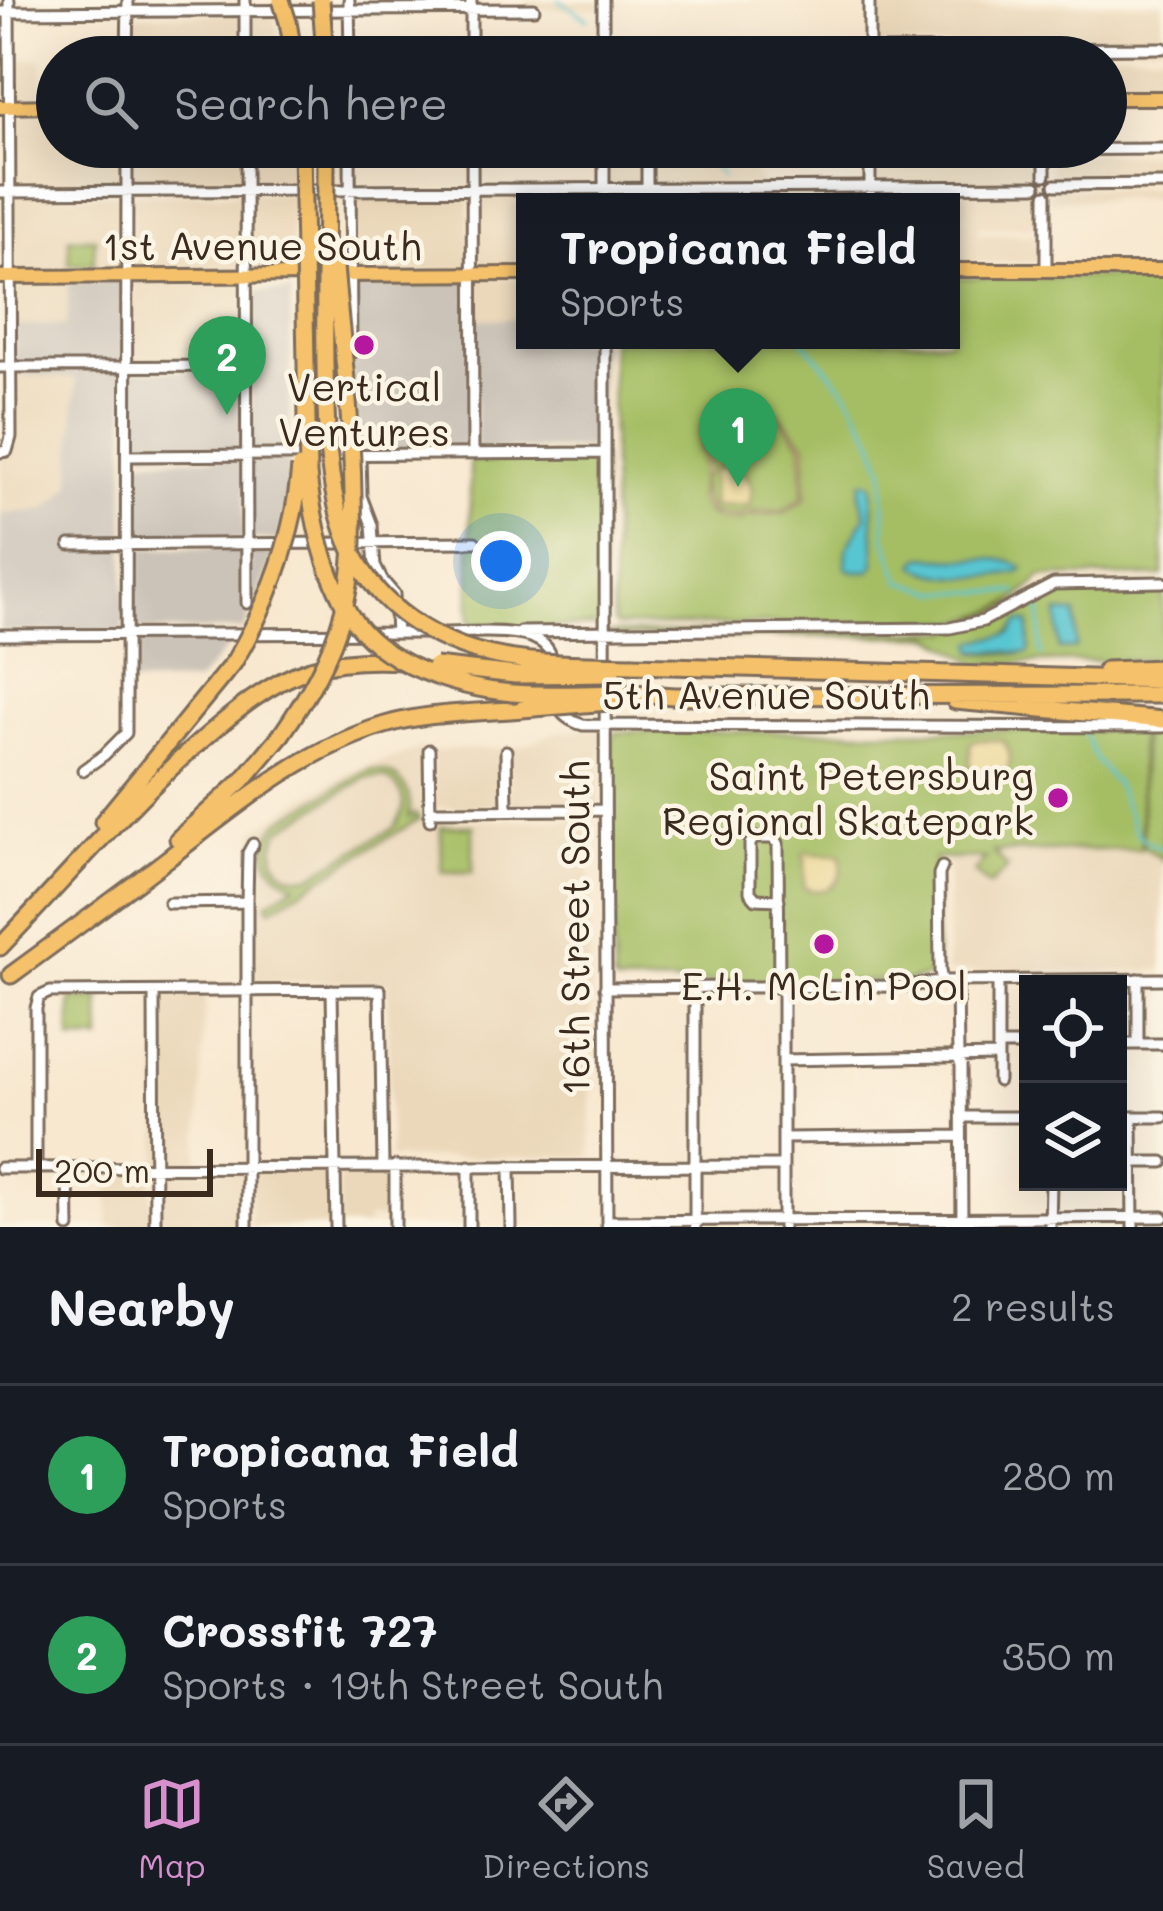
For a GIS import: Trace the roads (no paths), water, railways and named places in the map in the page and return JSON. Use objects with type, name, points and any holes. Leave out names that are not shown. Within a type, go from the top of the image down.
[{"type":"highway","points":[[283,0],[290,36]]},
{"type":"highway","points":[[324,0],[325,36]]},
{"type":"highway","points":[[302,168],[311,512],[320,548],[352,618],[400,659],[457,684],[517,694],[1163,694]]},
{"type":"highway","points":[[326,168],[326,411],[334,504],[370,580],[411,620],[464,647],[542,661],[633,669]]},
{"type":"highway","points":[[6,981],[243,780],[312,689],[332,646],[344,610],[352,557],[352,460],[327,168]]},
{"type":"highway","points":[[0,946],[234,662],[272,588],[297,499],[304,314]]},
{"type":"highway","points":[[0,946],[142,795],[222,723],[256,696],[310,669],[346,661],[399,661],[515,675],[633,669],[1163,680]]},
{"type":"highway","points":[[1026,676],[1163,668]]},
{"type":"highway","points":[[923,696],[1163,723]]},
{"type":"highway","points":[[6,981],[252,794],[337,742],[417,718],[633,697]]},
{"type":"main road","points":[[1127,98],[1163,98]]},
{"type":"main road","points":[[5,106],[36,106]]},
{"type":"main road","points":[[960,270],[1163,270]]},
{"type":"main road","name":"1st Avenue South","points":[[4,277],[516,274]]},
{"type":"street","points":[[603,0],[603,36]]},
{"type":"street","points":[[869,0],[869,36]]},
{"type":"street","points":[[245,5],[245,36]]},
{"type":"street","points":[[350,5],[350,36]]},
{"type":"street","points":[[471,5],[471,36]]},
{"type":"street","points":[[3,452],[11,437],[5,367],[6,8],[471,5],[534,9]]},
{"type":"street","points":[[1127,50],[1163,48]]},
{"type":"street","points":[[1127,149],[1163,149]]},
{"type":"street","points":[[83,770],[126,734],[127,168]]},
{"type":"street","points":[[246,168],[247,603]]},
{"type":"street","points":[[350,168],[351,353]]},
{"type":"street","points":[[472,168],[473,454]]},
{"type":"street","points":[[604,168],[604,193]]},
{"type":"street","points":[[646,168],[647,189]]},
{"type":"street","points":[[870,168],[870,193]]},
{"type":"street","points":[[1046,168],[1046,175]]},
{"type":"street","points":[[1046,175],[1055,185],[1046,195],[1036,186],[1037,179],[1046,175]]},
{"type":"street","points":[[1055,185],[1163,184]]},
{"type":"street","points":[[4,192],[1036,186]]},
{"type":"street","points":[[1046,195],[1046,268]]},
{"type":"street","name":"16th Street South","points":[[605,349],[607,1224]]},
{"type":"street","points":[[5,367],[247,366]]},
{"type":"street","points":[[128,456],[605,453]]},
{"type":"street","points":[[360,454],[361,496],[372,524],[374,559],[378,574],[394,594],[397,633]]},
{"type":"street","points":[[70,545],[475,542]]},
{"type":"street","points":[[503,634],[950,628],[999,614],[1054,584],[1163,583]]},
{"type":"street","name":"5th Avenue South","points":[[0,635],[397,633],[531,638],[546,646],[552,658],[554,698],[561,713],[577,724],[604,727],[1163,723]]},
{"type":"street","points":[[429,750],[430,816],[603,810]]},
{"type":"street","points":[[506,751],[506,810]]},
{"type":"street","points":[[778,900],[756,899],[750,892],[754,838],[772,838],[778,843],[783,1223]]},
{"type":"street","points":[[247,1227],[247,902],[248,854],[253,844]]},
{"type":"street","points":[[942,867],[943,981]]},
{"type":"street","points":[[170,903],[247,902]]},
{"type":"street","points":[[1138,979],[1138,1044]]},
{"type":"street","points":[[605,988],[1163,979]]},
{"type":"street","points":[[957,981],[962,1222]]},
{"type":"street","points":[[998,981],[998,1081]]},
{"type":"street","points":[[695,987],[695,1223]]},
{"type":"street","points":[[332,990],[336,1227]]},
{"type":"street","points":[[36,1168],[39,998],[50,992],[332,990],[380,990],[382,1166]]},
{"type":"street","points":[[154,992],[155,1227]]},
{"type":"street","points":[[1127,1044],[1163,1044]]},
{"type":"street","points":[[784,1060],[958,1058],[1019,1046]]},
{"type":"street","points":[[962,1117],[1019,1117]]},
{"type":"street","points":[[1127,1117],[1163,1117]]},
{"type":"street","points":[[1132,1117],[1133,1222]]},
{"type":"street","points":[[784,1138],[961,1136]]},
{"type":"street","points":[[1132,1162],[1163,1162]]},
{"type":"street","points":[[395,1166],[395,1227]]},
{"type":"street","points":[[469,1166],[469,1227]]},
{"type":"street","points":[[510,1166],[511,1227]]},
{"type":"street","points":[[0,1168],[783,1166]]},
{"type":"street","points":[[68,1168],[69,1227]]},
{"type":"street","points":[[1050,1222],[1051,1191]]},
{"type":"street","points":[[607,1224],[1133,1222],[1163,1217]]},
{"type":"water","points":[[862,482],[872,484],[875,565],[870,571],[853,571],[846,568],[847,547],[866,516],[860,494]]},
{"type":"water","points":[[927,556],[1002,560],[1023,568],[996,576],[951,576],[915,565]]},
{"type":"water","points":[[1058,613],[1076,614],[1076,648],[1059,649]]},
{"type":"water","points":[[1019,622],[1029,622],[1027,653],[974,650],[973,643],[1011,634]]},
{"type":"waterway","points":[[559,0],[588,19]]},
{"type":"waterway","points":[[716,168],[722,177]]},
{"type":"waterway","points":[[811,349],[848,393],[884,468],[885,537],[901,581],[937,592],[1018,592]]},
{"type":"waterway","points":[[1037,605],[1041,655]]},
{"type":"waterway","points":[[1084,733],[1096,760],[1116,784],[1136,832],[1163,849]]},
{"type":"place","name":"Vertical Ventures","points":[[364,345]]},
{"type":"place","name":"Crossfit 727","points":[[227,415]]},
{"type":"place","name":"Tropicana Field","points":[[738,487]]},
{"type":"place","name":"Saint Petersburg Regional Skatepark","points":[[1058,798]]},
{"type":"place","name":"E.H. McLin Pool","points":[[824,944]]}]
